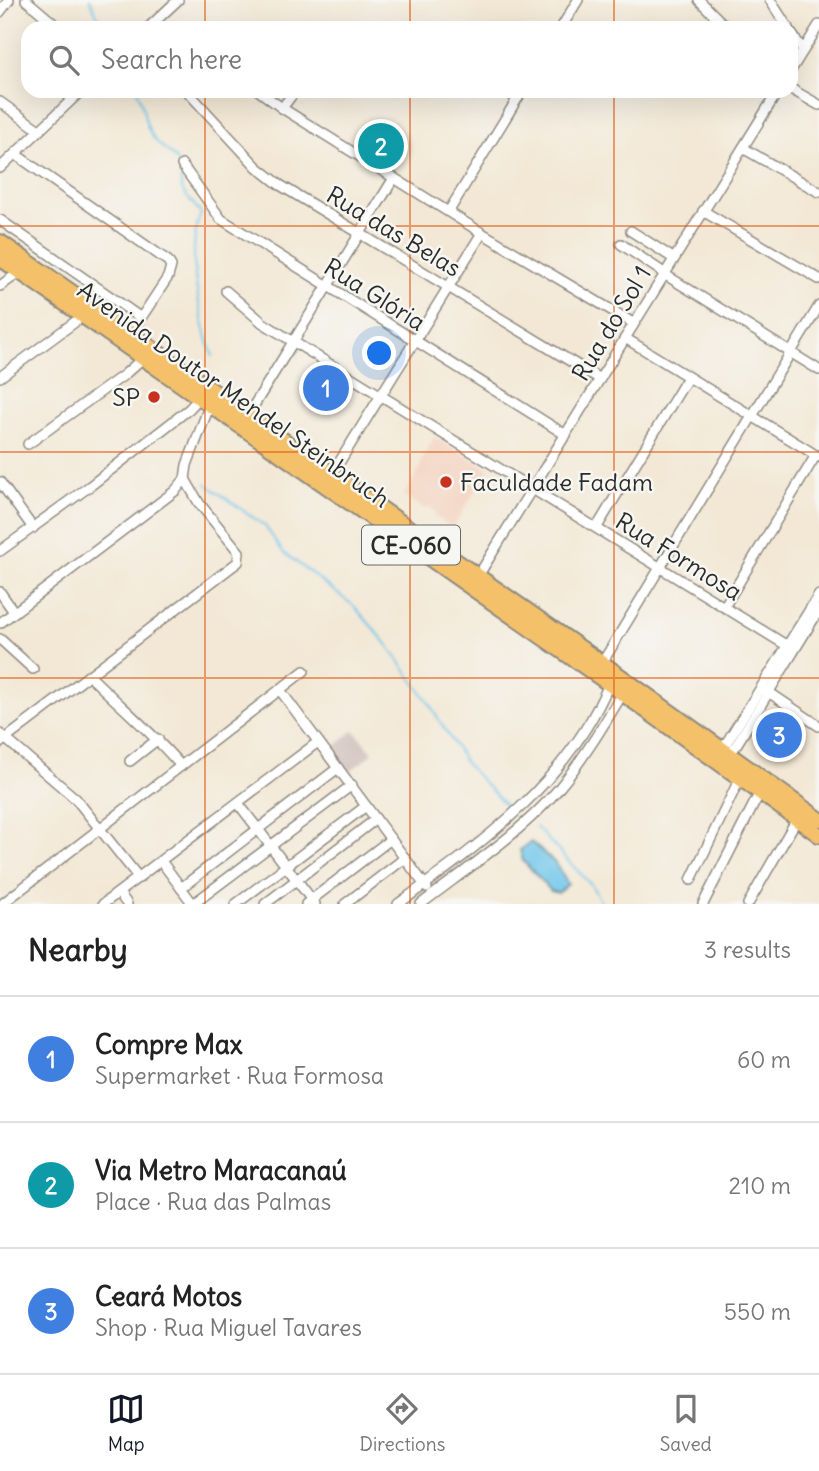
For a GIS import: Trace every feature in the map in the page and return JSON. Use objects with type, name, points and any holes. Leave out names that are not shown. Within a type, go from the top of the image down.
[{"type":"highway","name":"Avenida Doutor Mendel Steinbruch","points":[[0,242],[602,663],[819,819]]},
{"type":"highway","name":"Avenida Doutor Mendel Steinbruch","points":[[0,258],[623,693],[819,835]]},
{"type":"street","points":[[0,12],[9,0]]},
{"type":"street","points":[[26,0],[51,21]]},
{"type":"street","points":[[156,21],[178,0]]},
{"type":"street","points":[[565,21],[578,0]]},
{"type":"street","points":[[699,0],[720,21]]},
{"type":"street","points":[[770,0],[784,21]]},
{"type":"street","points":[[798,58],[819,24]]},
{"type":"street","points":[[798,43],[803,50]]},
{"type":"street","points":[[798,93],[819,105]]},
{"type":"street","points":[[0,168],[73,98]]},
{"type":"street","name":"Rua das Belas","points":[[194,98],[268,176],[600,379]]},
{"type":"street","points":[[268,98],[482,233],[634,323]]},
{"type":"street","points":[[282,108],[290,98]]},
{"type":"street","points":[[449,211],[518,98]]},
{"type":"street","name":"Rua do Sol 1","points":[[478,576],[774,98]]},
{"type":"street","points":[[0,102],[39,130]]},
{"type":"street","points":[[743,148],[819,192]]},
{"type":"street","points":[[15,154],[168,261],[171,266],[168,277],[131,333]]},
{"type":"street","name":"Rua Glória","points":[[182,165],[221,219],[566,435]]},
{"type":"street","points":[[248,415],[394,178]]},
{"type":"street","points":[[703,211],[819,279]]},
{"type":"street","points":[[0,220],[141,318]]},
{"type":"street","points":[[631,231],[673,258]]},
{"type":"street","points":[[332,474],[482,233]]},
{"type":"street","points":[[621,244],[819,369]]},
{"type":"street","points":[[0,286],[20,272]]},
{"type":"street","name":"Rua Formosa","points":[[226,291],[251,314],[294,342],[790,648]]},
{"type":"street","points":[[602,663],[819,306]]},
{"type":"street","points":[[0,377],[83,316]]},
{"type":"street","points":[[625,338],[817,456],[724,607]]},
{"type":"street","points":[[28,444],[124,375],[143,358]]},
{"type":"street","points":[[597,527],[688,377]]},
{"type":"street","points":[[0,623],[162,503],[185,479],[205,401]]},
{"type":"street","points":[[0,551],[189,409],[205,401]]},
{"type":"street","points":[[139,878],[76,799],[2,739],[90,676],[238,562],[239,552],[205,510],[185,479]]},
{"type":"street","points":[[0,482],[33,527]]},
{"type":"street","points":[[0,592],[14,612]]},
{"type":"street","points":[[726,753],[819,595]]},
{"type":"street","points":[[790,648],[819,610]]},
{"type":"street","points":[[0,639],[33,669]]},
{"type":"street","points":[[2,904],[304,671]]},
{"type":"street","points":[[90,676],[137,723],[158,739],[181,766]]},
{"type":"street","points":[[398,904],[505,823],[552,775],[601,703],[609,684]]},
{"type":"street","points":[[280,690],[432,896]]},
{"type":"street","points":[[765,690],[819,726]]},
{"type":"street","points":[[421,904],[513,832],[559,789],[592,744],[623,693]]},
{"type":"street","points":[[130,761],[158,739]]},
{"type":"street","points":[[103,904],[318,742]]},
{"type":"street","points":[[181,888],[338,768]]},
{"type":"street","points":[[691,880],[740,778]]},
{"type":"street","points":[[161,861],[193,904],[352,785]]},
{"type":"street","points":[[703,904],[760,792]]},
{"type":"street","points":[[238,803],[272,846],[311,903],[391,839]]},
{"type":"street","points":[[236,904],[366,806]]},
{"type":"street","points":[[748,904],[797,819]]},
{"type":"street","points":[[265,904],[376,820]]},
{"type":"street","points":[[505,823],[513,832]]},
{"type":"street","points":[[345,904],[405,858]]},
{"type":"street","points":[[118,892],[127,904]]},
{"type":"shaded area","name":"Faculdade Fadam","points":[[434,437],[488,469],[453,528],[435,516],[436,512],[430,507],[425,509],[404,495],[422,465],[420,463]]},
{"type":"shaded area","points":[[354,730],[373,753],[350,771],[332,749]]},
{"type":"water","points":[[531,842],[555,863],[568,884],[558,893],[551,891],[523,861],[520,850]]},
{"type":"waterway","points":[[90,0],[100,21]]},
{"type":"waterway","points":[[140,98],[151,134],[179,165]]},
{"type":"waterway","points":[[182,173],[183,191],[201,214],[196,228],[194,264],[199,305],[213,356]]},
{"type":"waterway","points":[[206,484],[265,526],[283,552],[354,606],[387,644],[427,700],[466,764],[506,806]]},
{"type":"waterway","points":[[536,827],[592,886],[602,904]]},
{"type":"place","name":"Via Metro Maracanaú","points":[[381,146]]},
{"type":"place","name":"Compre Max","points":[[326,388]]},
{"type":"place","name":"SP","points":[[154,397]]},
{"type":"place","name":"Faculdade Fadam","points":[[446,482]]},
{"type":"place","name":"Ceará Motos","points":[[779,735]]}]
